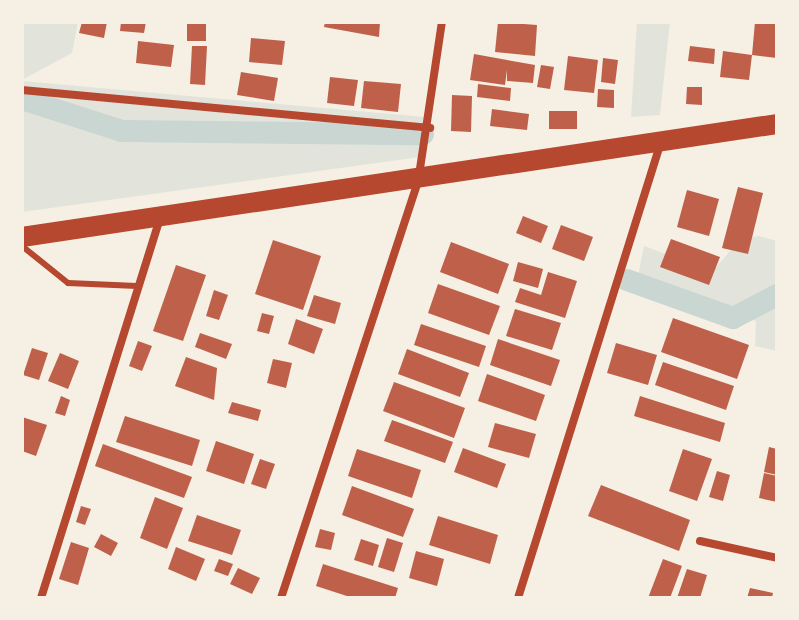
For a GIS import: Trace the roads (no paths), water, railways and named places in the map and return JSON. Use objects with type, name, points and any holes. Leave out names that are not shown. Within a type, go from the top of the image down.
[{"type":"main road","points":[[22,237],[418,182],[777,124]]},
{"type":"street","points":[[281,598],[418,182],[430,128],[442,22]]},
{"type":"street","points":[[22,90],[430,128]]},
{"type":"street","points":[[518,598],[661,143]]},
{"type":"street","points":[[41,598],[160,219]]},
{"type":"street","points":[[700,541],[777,558]]},
{"type":"lane","points":[[22,246],[68,283],[137,286]]},
{"type":"waterway","points":[[22,99],[122,131],[423,134]]},
{"type":"waterway","points":[[627,280],[733,318],[777,295]]}]
